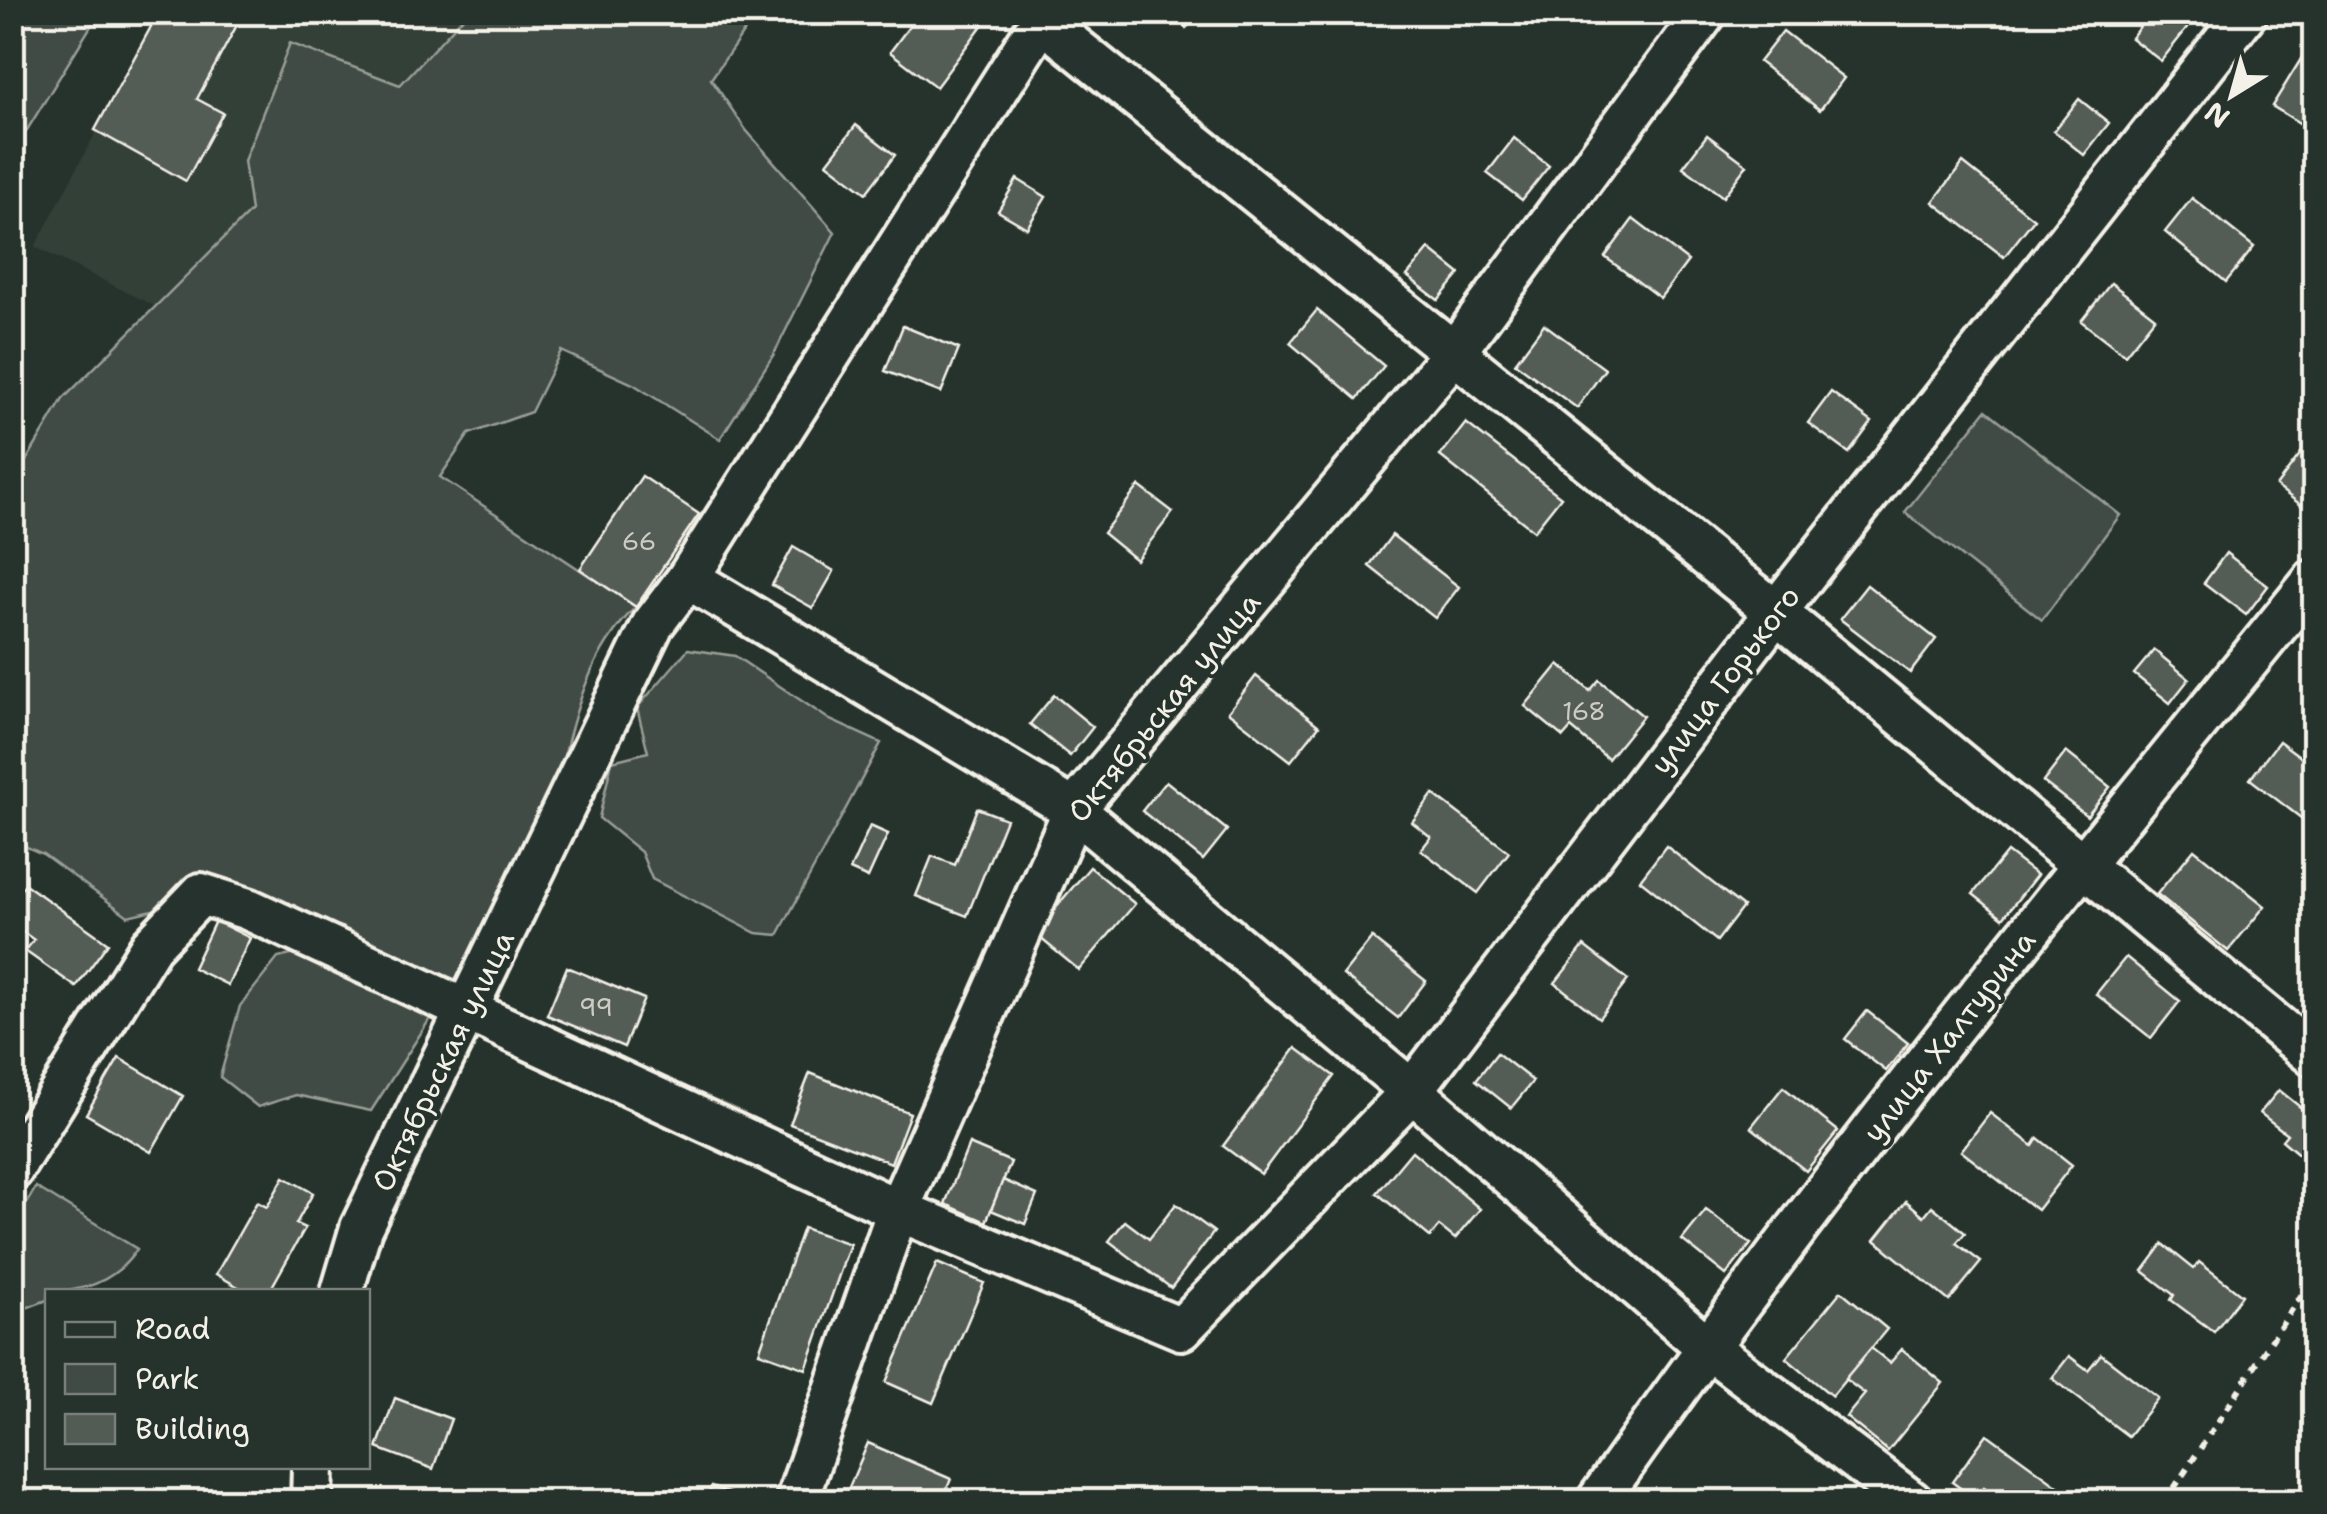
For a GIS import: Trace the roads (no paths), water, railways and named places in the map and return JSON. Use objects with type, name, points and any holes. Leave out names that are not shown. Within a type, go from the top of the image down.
[{"type":"street","name":"Октябрьская улица","points":[[796,1502],[898,1210],[1074,810],[1453,354],[1706,12]]},
{"type":"street","name":"улица Горького","points":[[898,1210],[1181,1328],[1412,1091],[1776,612],[2247,12]]},
{"type":"street","name":"Октябрьская улица","points":[[343,1289],[361,1228],[469,1012],[653,624],[688,578],[1044,16]]},
{"type":"street","points":[[1044,16],[2314,1056]]},
{"type":"street","points":[[688,578],[1074,810],[1412,1091],[1706,1346],[1912,1502]]},
{"type":"street","name":"улица Халтурина","points":[[1597,1502],[1706,1346],[2084,864],[2314,580]]},
{"type":"street","points":[[12,1170],[151,946],[202,894],[248,909],[898,1210]]},
{"type":"street","points":[[312,1502],[313,1469]]}]
